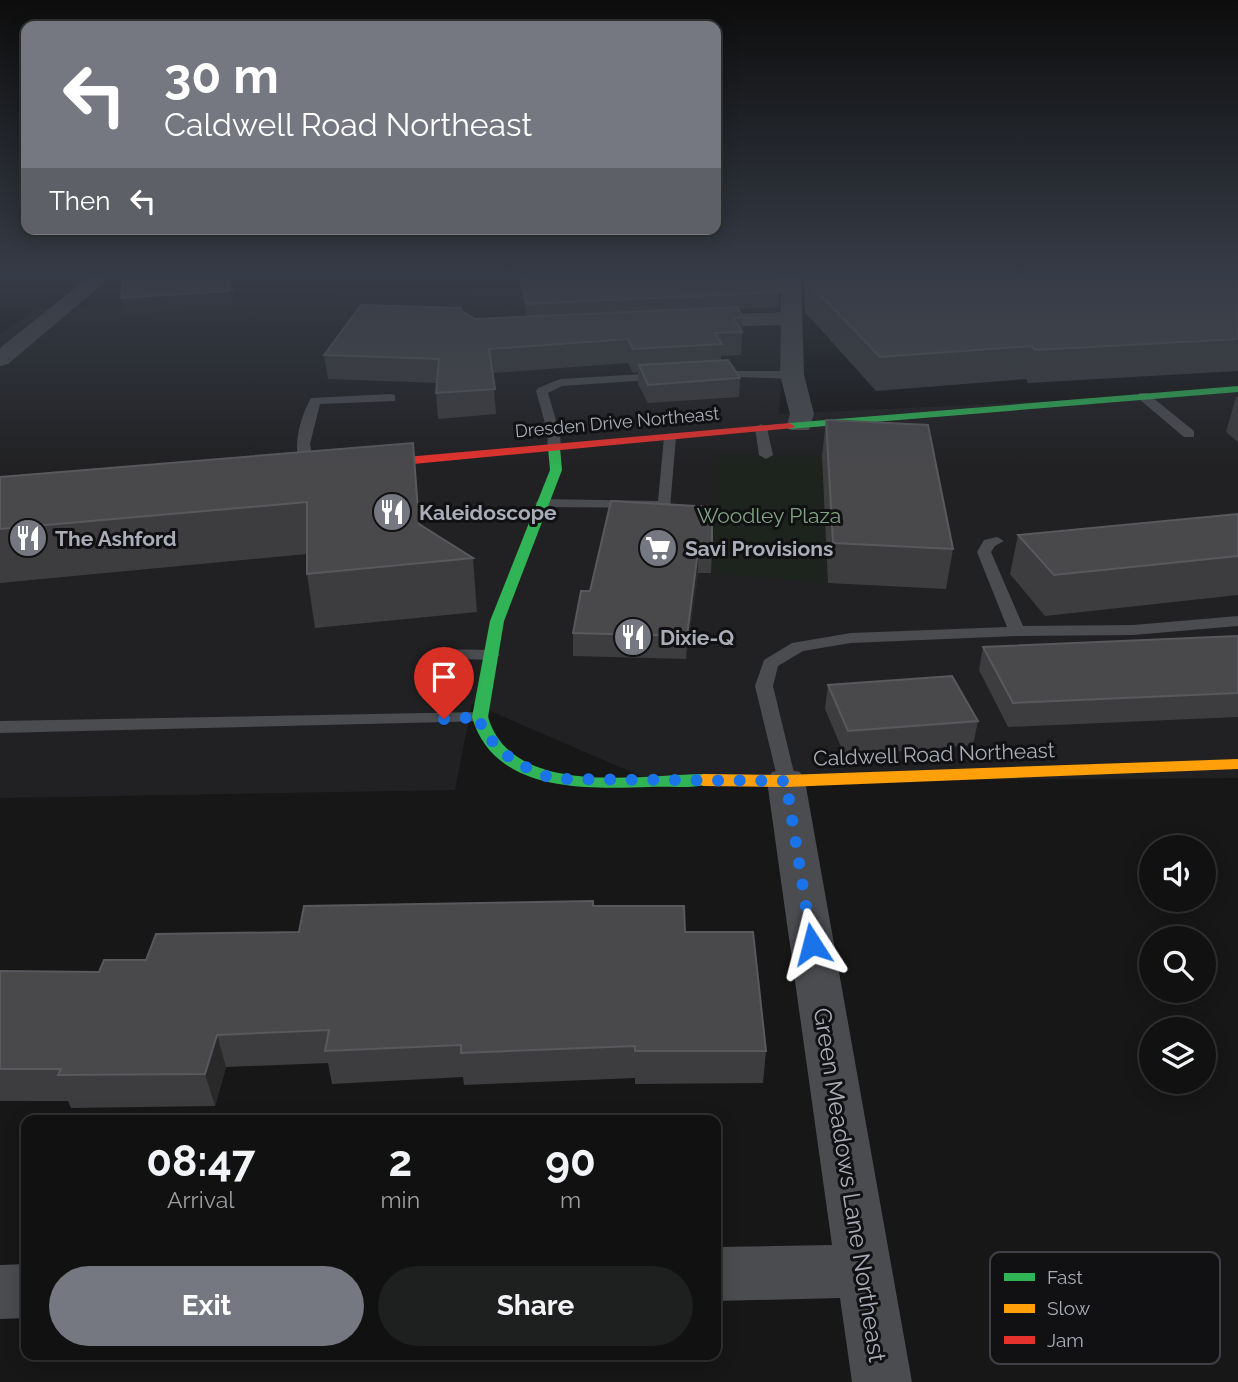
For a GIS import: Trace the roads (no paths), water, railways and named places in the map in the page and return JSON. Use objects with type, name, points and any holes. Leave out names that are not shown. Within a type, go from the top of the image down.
[{"type":"street","points":[[0,359],[24,339]]},
{"type":"street","points":[[791,339],[792,375],[802,414],[800,425]]},
{"type":"street","name":"Dresden Drive Northeast","points":[[347,467],[761,428],[1238,389]]},
{"type":"street","points":[[480,717],[497,621],[556,470],[554,447]]},
{"type":"street","name":"Caldwell Road Northeast","points":[[480,717],[482,731],[514,762],[553,779],[786,781],[1238,764]]},
{"type":"street","name":"Green Meadows Lane Northeast","points":[[786,781],[882,1382]]},
{"type":"street","points":[[721,1274],[863,1271]]},
{"type":"street","points":[[0,1292],[21,1292]]},
{"type":"lane","points":[[695,374],[736,372],[792,375]]},
{"type":"lane","points":[[554,447],[554,434],[542,391],[560,383],[668,376]]},
{"type":"lane","points":[[1143,396],[1189,434]]},
{"type":"lane","points":[[308,470],[302,456],[303,436],[315,401],[391,398]]},
{"type":"lane","points":[[761,428],[766,455]]},
{"type":"lane","points":[[542,503],[664,505],[670,437]]},
{"type":"lane","points":[[997,541],[989,543],[984,552],[1017,631]]},
{"type":"lane","points":[[786,781],[764,686],[770,664],[798,647],[851,638],[1017,631],[1133,630],[1238,621]]},
{"type":"lane","points":[[433,654],[492,655]]},
{"type":"lane","points":[[0,727],[480,717]]},
{"type":"place","name":"Kaleidoscope","points":[[392,512]]},
{"type":"place","name":"The Ashford","points":[[28,538]]},
{"type":"place","name":"Savi Provisions","points":[[658,548]]},
{"type":"place","name":"Dixie-Q","points":[[633,637]]},
{"type":"park label","name":"Woodley Plaza","points":[[769,515]]}]
